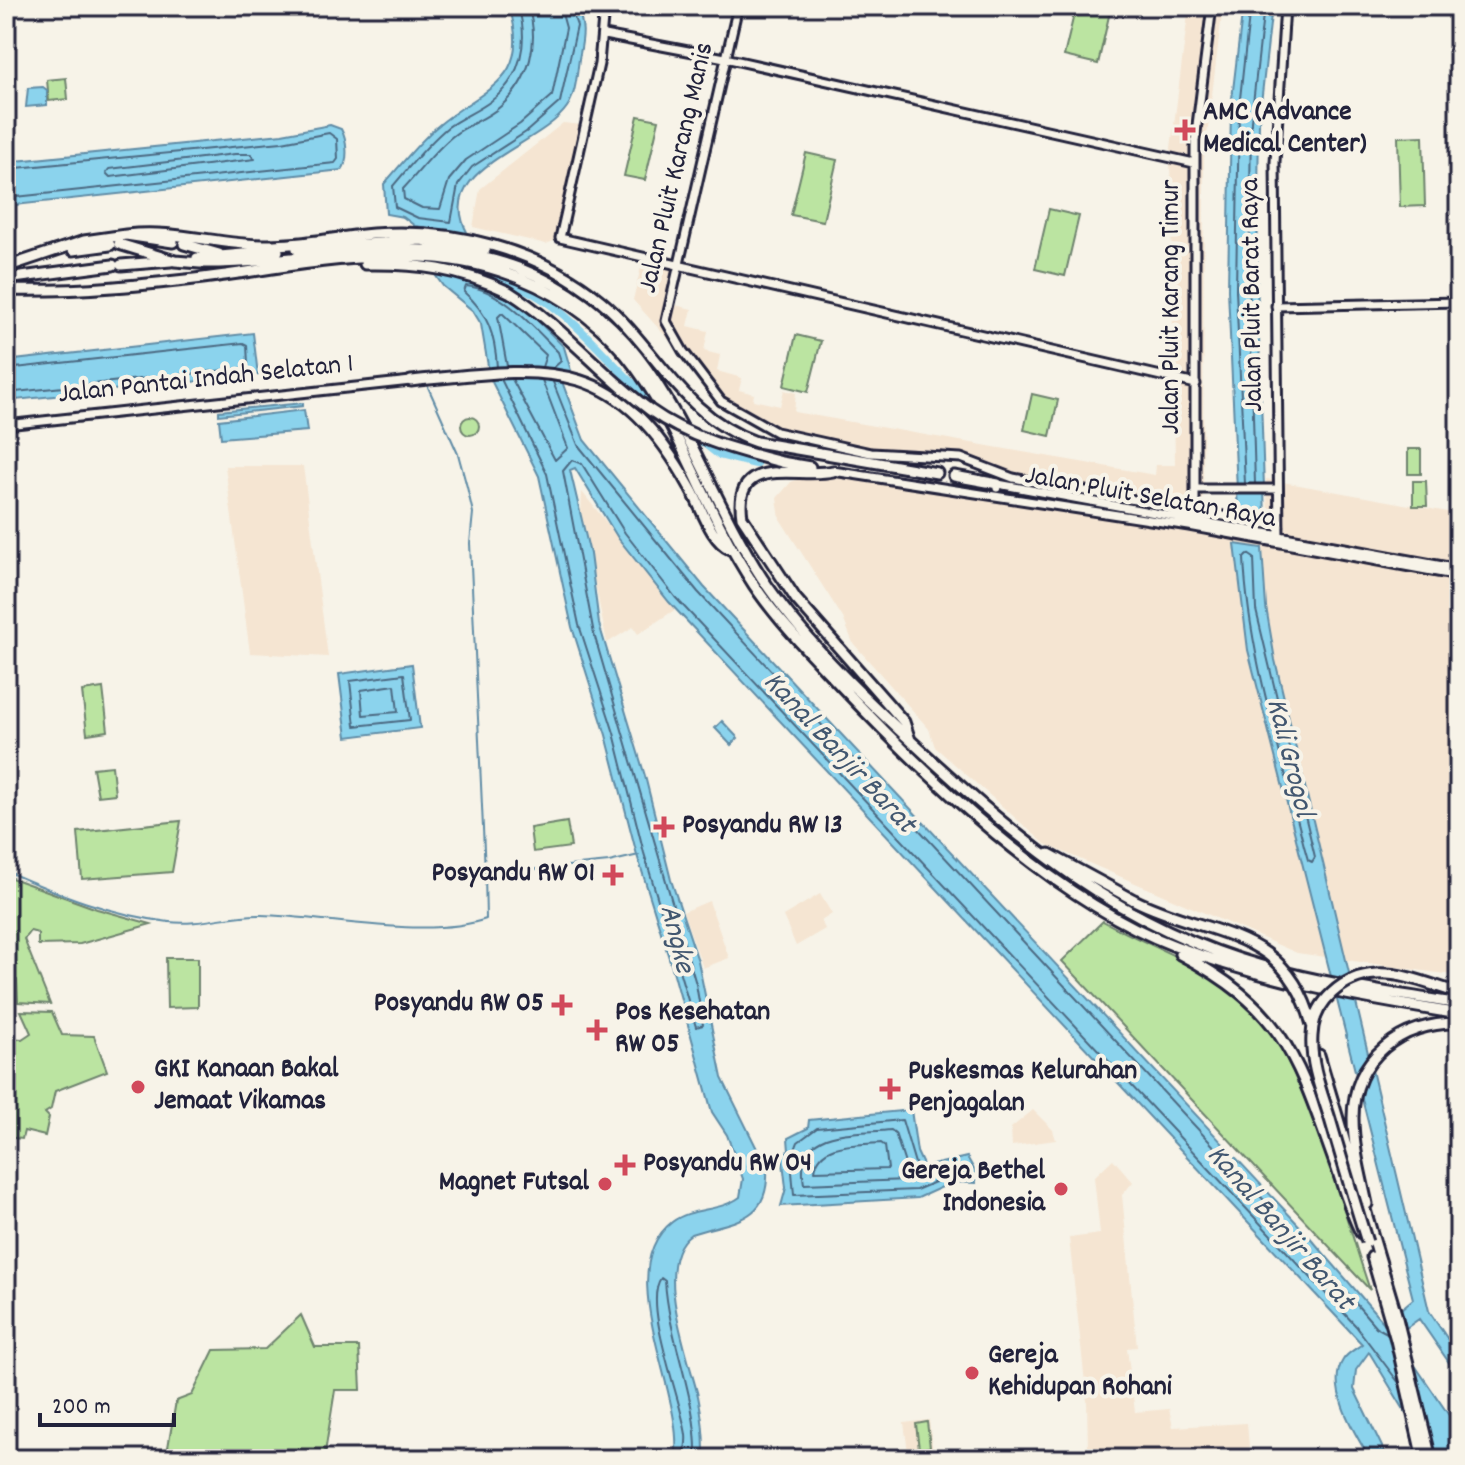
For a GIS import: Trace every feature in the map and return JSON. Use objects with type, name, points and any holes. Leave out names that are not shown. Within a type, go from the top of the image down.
[{"type":"highway","points":[[6,267],[84,241],[163,232],[264,245],[407,232],[475,245],[535,260],[598,299],[619,317],[697,408],[736,435],[756,442],[937,473]]},
{"type":"highway","points":[[126,235],[173,242]]},
{"type":"highway","points":[[184,244],[226,256]]},
{"type":"highway","points":[[45,255],[114,245],[175,261],[212,264],[418,244],[470,254],[574,298],[614,331],[668,396]]},
{"type":"highway","points":[[6,279],[117,265],[418,244],[475,245],[553,275],[601,308],[647,358],[663,382],[739,541],[764,581],[837,667],[996,820],[1042,857],[1108,900],[1191,942],[1266,967],[1353,988],[1459,1004]]},
{"type":"highway","points":[[6,293],[110,289],[340,261],[447,259],[519,273],[584,316],[643,374],[665,411],[732,550],[790,630],[875,722],[943,787],[1036,865],[1125,922],[1211,969],[1248,997],[1288,1043],[1312,1099],[1354,1216],[1367,1242]]},
{"type":"highway","points":[[399,260],[442,267],[480,278],[509,292],[563,331],[660,416],[705,440],[781,462],[833,471]]},
{"type":"highway","points":[[411,381],[474,373],[535,370],[578,378],[610,393],[646,421],[679,467],[718,538],[732,550]]},
{"type":"highway","points":[[833,471],[771,471],[751,482],[741,503],[742,517],[775,576],[836,657],[837,667]]},
{"type":"highway","points":[[954,476],[997,489]]},
{"type":"highway","points":[[764,555],[814,621],[904,722],[910,740]]},
{"type":"highway","points":[[996,820],[1064,864],[1134,900],[1257,945],[1289,972],[1306,1003],[1326,1087],[1384,1272]]},
{"type":"highway","points":[[1161,941],[1263,977],[1342,995],[1459,1014]]},
{"type":"highway","points":[[1423,1459],[1396,1340],[1320,1087],[1311,1039],[1316,1019],[1335,989],[1352,979],[1374,974],[1400,976],[1459,993]]},
{"type":"highway","points":[[1431,1459],[1384,1272],[1353,1126],[1357,1089],[1376,1054],[1395,1038],[1428,1024],[1459,1023]]},
{"type":"street","points":[[604,6],[604,35],[560,238],[1196,384]]},
{"type":"street","name":"Jalan Pluit Karang Manis","points":[[738,6],[666,326],[721,401],[776,432],[871,453],[950,456],[1004,476],[1195,516]]},
{"type":"street","name":"Jalan Pluit Karang Timur","points":[[1195,516],[1194,163],[1212,6]]},
{"type":"street","name":"Jalan Pluit Barat Raya","points":[[1279,531],[1276,129],[1285,6]]},
{"type":"street","points":[[604,35],[725,58],[1194,163]]},
{"type":"street","points":[[1276,306],[1459,302]]},
{"type":"street","name":"Jalan Pantai Indah Selatan 1","points":[[6,425],[411,381]]},
{"type":"street","name":"Jalan Pluit Selatan Raya","points":[[833,471],[1195,516],[1459,576]]},
{"type":"street","name":"Jalan Pluit Selatan Raya","points":[[997,489],[1232,525]]},
{"type":"street","points":[[1196,489],[1278,489]]},
{"type":"street","name":"Jalan Pluit Selatan Raya","points":[[1263,532],[1279,531],[1384,559],[1459,569]]},
{"type":"shaded area","points":[[1189,6],[1223,6],[1204,159],[1203,535],[1270,546],[1266,479],[1459,514],[1459,976],[1297,953],[1045,844],[935,747],[929,729],[853,643],[843,618],[780,519],[777,498],[791,482],[813,474],[1018,498],[1002,481],[945,451],[873,451],[784,433],[725,402],[633,300],[643,259],[681,269],[675,305],[692,309],[688,326],[708,331],[704,351],[720,355],[717,371],[742,378],[739,390],[754,394],[753,400],[780,406],[784,390],[796,393],[794,412],[1155,475],[1156,465],[1175,465],[1170,156]]},
{"type":"shaded area","points":[[563,123],[582,125],[556,240],[546,244],[473,227],[480,189]]},
{"type":"shaded area","points":[[225,466],[303,466],[328,657],[250,653]]},
{"type":"shaded area","points":[[582,492],[676,609],[638,634],[633,627],[607,643],[581,513]]},
{"type":"shaded area","points":[[820,894],[832,914],[821,921],[825,929],[796,946],[783,916]]},
{"type":"shaded area","points":[[709,901],[729,958],[703,968],[683,912]]},
{"type":"shaded area","points":[[1033,1110],[1053,1130],[1056,1140],[1012,1146],[1011,1128]]},
{"type":"shaded area","points":[[1113,1159],[1133,1182],[1122,1195],[1137,1347],[1127,1348],[1135,1412],[1169,1409],[1173,1427],[1247,1423],[1250,1459],[1011,1459],[1088,1451],[1087,1401],[1069,1238],[1100,1234],[1094,1177]]},
{"type":"shaded area","points":[[929,1420],[934,1459],[909,1459],[904,1423]]},
{"type":"green space","points":[[1076,6],[1111,7],[1098,64],[1064,56]]},
{"type":"green space","points":[[66,78],[68,99],[49,101],[47,80]]},
{"type":"green space","points":[[638,116],[659,120],[645,180],[624,176]]},
{"type":"green space","points":[[1423,136],[1425,206],[1400,207],[1398,137]]},
{"type":"green space","points":[[806,153],[837,160],[823,221],[791,215]]},
{"type":"green space","points":[[1049,209],[1079,216],[1065,276],[1035,269]]},
{"type":"green space","points":[[796,335],[821,341],[808,392],[784,386]]},
{"type":"green space","points":[[1032,394],[1058,400],[1050,436],[1024,430]]},
{"type":"green space","points":[[470,417],[479,426],[470,435],[461,426]]},
{"type":"green space","points":[[1408,449],[1421,449],[1421,474],[1408,474]]},
{"type":"green space","points":[[1413,481],[1426,481],[1427,506],[1413,506]]},
{"type":"green space","points":[[103,688],[108,731],[87,734],[82,691]]},
{"type":"green space","points":[[112,766],[115,794],[98,796],[93,768]]},
{"type":"green space","points":[[181,821],[172,872],[82,879],[78,832]]},
{"type":"green space","points":[[567,822],[571,847],[533,852],[530,828]]},
{"type":"green space","points":[[6,876],[97,909],[151,924],[80,944],[38,945],[38,933],[30,931],[24,939],[50,1004],[18,1002],[17,980],[6,978]]},
{"type":"green space","points":[[1103,921],[1213,976],[1246,1001],[1266,1025],[1303,1095],[1370,1290],[1062,961]]},
{"type":"green space","points":[[166,958],[198,958],[198,1007],[167,1008]]},
{"type":"green space","points":[[21,1011],[52,1012],[62,1035],[94,1036],[107,1071],[55,1091],[51,1109],[45,1113],[49,1117],[45,1136],[24,1131],[22,1139],[6,1137],[6,1032],[9,1038],[22,1039],[31,1033]]},
{"type":"green space","points":[[301,1315],[315,1347],[359,1347],[361,1390],[335,1390],[324,1459],[166,1459],[176,1401],[192,1395],[214,1350],[265,1349]]},
{"type":"green space","points":[[927,1422],[930,1447],[919,1449],[916,1424]]},
{"type":"water","points":[[509,6],[576,6],[582,38],[576,84],[570,102],[553,122],[493,161],[476,176],[464,192],[460,211],[468,234],[415,226],[403,217],[386,214],[384,184],[432,131],[487,91],[509,67],[515,51],[515,31]]},
{"type":"water","points":[[1243,6],[1272,6],[1259,121],[1257,278],[1265,518],[1238,513],[1228,290],[1231,107]]},
{"type":"water","points":[[43,87],[47,90],[47,105],[26,107],[28,88]]},
{"type":"water","points":[[330,125],[341,129],[345,139],[346,156],[342,170],[6,206],[6,162],[282,134]]},
{"type":"water","points":[[431,269],[480,280],[516,299],[564,347],[572,374],[558,371],[584,440],[704,587],[1307,1234],[1384,1323],[1413,1299],[1248,650],[1235,544],[1262,548],[1266,607],[1275,660],[1429,1311],[1459,1356],[1459,1377],[1419,1319],[1395,1336],[1459,1430],[1459,1459],[1434,1459],[1369,1352],[1356,1370],[1354,1389],[1388,1459],[1370,1459],[1344,1411],[1338,1384],[1338,1371],[1343,1360],[1362,1344],[669,602],[618,538],[575,468],[570,470],[590,554],[599,624],[645,776],[671,880],[698,961],[722,1078],[767,1169],[762,1201],[754,1210],[733,1222],[691,1234],[679,1247],[673,1288],[681,1335],[699,1403],[704,1452],[703,1459],[675,1459],[676,1433],[648,1302],[648,1271],[655,1244],[672,1222],[688,1214],[732,1202],[740,1197],[743,1179],[727,1135],[712,1112],[637,855],[606,735],[572,627],[539,476],[490,378],[481,324],[473,311],[443,286]]},
{"type":"water","points":[[253,333],[258,375],[6,401],[6,361]]},
{"type":"water","points":[[303,403],[303,406],[219,415],[219,411]]},
{"type":"water","points":[[304,410],[307,431],[221,438],[219,420]]},
{"type":"water","points":[[412,664],[420,728],[347,737],[339,674]]},
{"type":"water","points":[[722,721],[738,738],[731,745],[715,728]]},
{"type":"water","points":[[911,1110],[917,1152],[924,1167],[967,1157],[975,1171],[976,1183],[953,1182],[918,1198],[781,1206],[786,1188],[782,1153],[789,1151],[788,1138],[808,1128],[809,1120]]},
{"type":"waterway","points":[[470,267],[526,289],[551,305],[662,410]]},
{"type":"waterway","points":[[428,387],[458,454],[473,513],[470,543],[485,872]]},
{"type":"waterway","points":[[695,436],[719,455],[756,464]]},
{"type":"waterway","points":[[6,871],[86,902],[169,922],[261,915],[434,927],[486,919],[485,874],[609,862],[639,855]]},
{"type":"place","name":"AMC (Advance Medical Center)","points":[[1185,130]]},
{"type":"place","name":"Posyandu RW 13","points":[[664,827]]},
{"type":"place","name":"Posyandu RW 01","points":[[613,875]]},
{"type":"place","name":"Posyandu RW 05","points":[[562,1005]]},
{"type":"place","name":"Pos Kesehatan RW 05","points":[[597,1030]]},
{"type":"place","name":"GKI Kanaan Bakal Jemaat Vikamas","points":[[138,1087]]},
{"type":"place","name":"Puskesmas Kelurahan Penjagalan","points":[[890,1089]]},
{"type":"place","name":"Posyandu RW 04","points":[[625,1165]]},
{"type":"place","name":"Magnet Futsal","points":[[605,1184]]},
{"type":"place","name":"Gereja Bethel Indonesia","points":[[1061,1189]]},
{"type":"place","name":"Gereja Kehidupan Rohani","points":[[972,1373]]},
{"type":"water label","name":"Kanal Banjir Barat","points":[[838,754]]},
{"type":"water label","name":"Kali Grogol","points":[[1288,758]]},
{"type":"water label","name":"Angke","points":[[675,939]]},
{"type":"water label","name":"Kanal Banjir Barat","points":[[1279,1229]]}]
